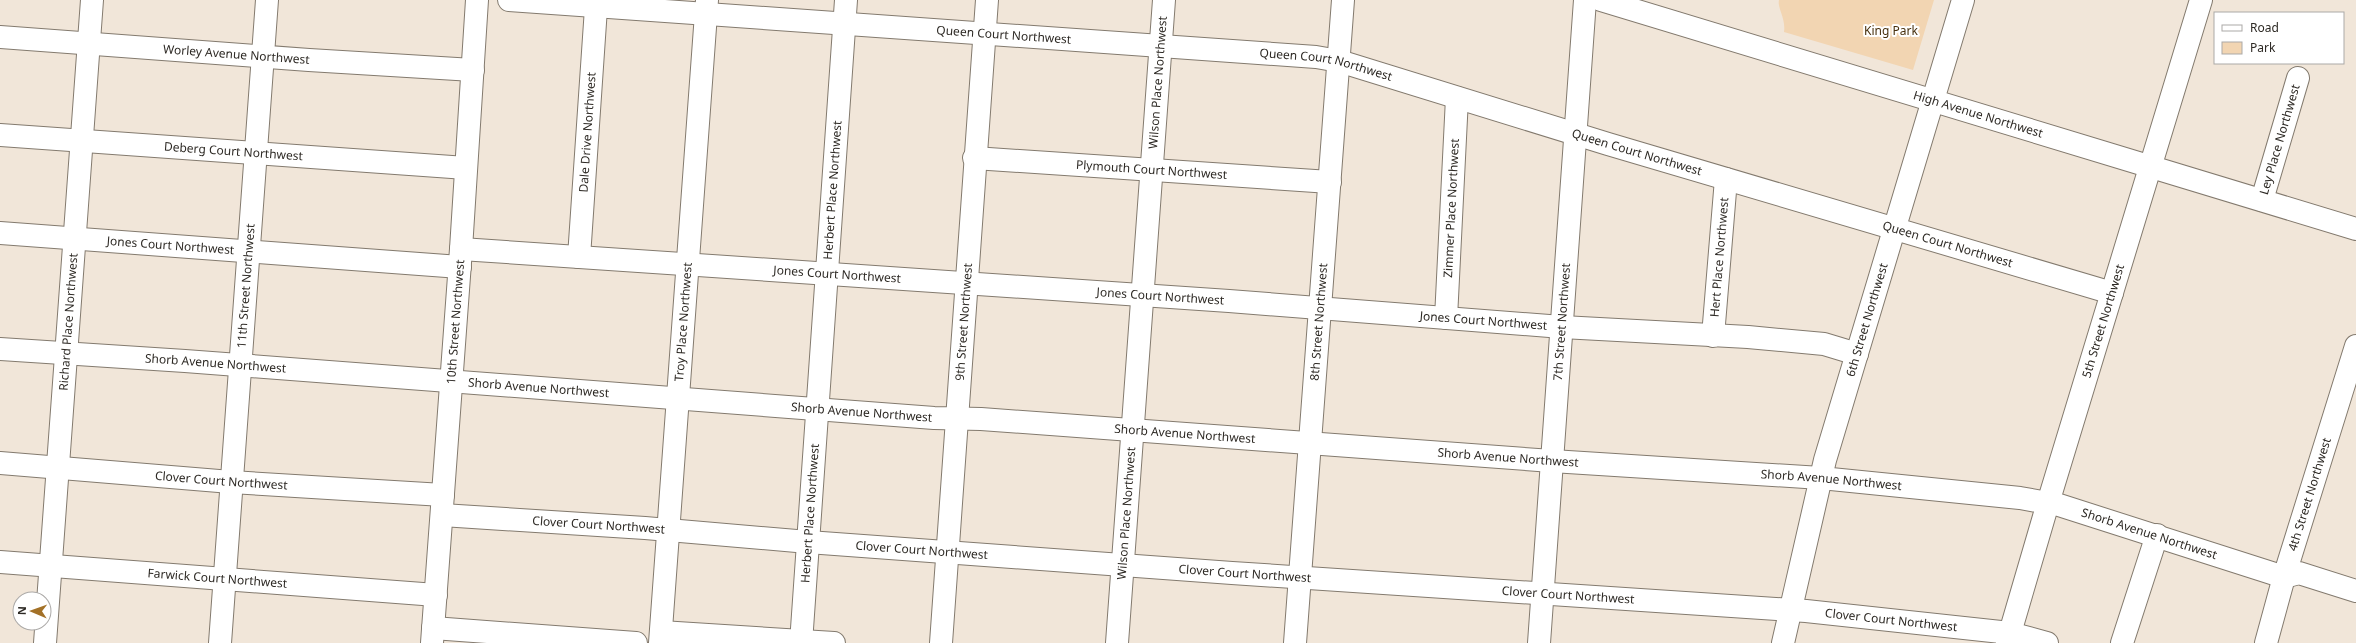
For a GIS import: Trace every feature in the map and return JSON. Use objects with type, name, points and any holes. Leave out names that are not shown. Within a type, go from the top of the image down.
[{"type":"street","name":"Richard Place Northwest","points":[[45,643],[92,0]]},
{"type":"street","name":"11th Street Northwest","points":[[220,643],[267,0]]},
{"type":"street","name":"10th Street Northwest","points":[[432,635],[460,258],[477,0]]},
{"type":"street","name":"Queen Court Northwest","points":[[510,0],[596,8],[707,7],[844,24],[1316,58],[1338,61],[1726,179],[2112,293]]},
{"type":"street","name":"Herbert Place Northwest","points":[[801,642],[846,0]]},
{"type":"street","name":"9th Street Northwest","points":[[941,643],[986,0]]},
{"type":"street","name":"Wilson Place Northwest","points":[[1117,643],[1164,0]]},
{"type":"street","name":"8th Street Northwest","points":[[1295,643],[1343,0]]},
{"type":"street","name":"7th Street Northwest","points":[[1539,643],[1585,0]]},
{"type":"street","name":"High Avenue Northwest","points":[[1601,0],[2356,229]]},
{"type":"street","name":"6th Street Northwest","points":[[1783,643],[1821,478],[1894,228],[1963,0]]},
{"type":"street","name":"5th Street Northwest","points":[[2009,638],[2048,503],[2150,166],[2197,1]]},
{"type":"street","name":"Troy Place Northwest","points":[[660,638],[707,7]]},
{"type":"street","name":"Dale Drive Northwest","points":[[579,257],[596,8]]},
{"type":"street","name":"Worley Avenue Northwest","points":[[0,37],[263,57],[472,70]]},
{"type":"street","name":"Ley Place Northwest","points":[[2262,200],[2298,78]]},
{"type":"street","name":"Zimmer Place Northwest","points":[[1446,318],[1457,98]]},
{"type":"street","name":"Deberg Court Northwest","points":[[0,135],[466,168]]},
{"type":"street","name":"Plymouth Court Northwest","points":[[974,158],[1330,182]]},
{"type":"street","name":"Hert Place Northwest","points":[[1713,336],[1726,179]]},
{"type":"street","name":"Jones Court Northwest","points":[[0,233],[248,252],[460,258],[579,257],[1562,327],[1824,344],[1857,354]]},
{"type":"street","name":"4th Street Northwest","points":[[2266,643],[2284,577],[2356,346]]},
{"type":"street","name":"Shorb Avenue Northwest","points":[[0,349],[240,365],[956,419],[1552,461],[1821,478],[2020,498],[2048,503],[2157,535],[2284,577],[2299,573],[2356,591]]},
{"type":"street","name":"Clover Court Northwest","points":[[0,463],[57,466],[231,482],[669,531],[1122,565],[1790,610],[2047,643]]},
{"type":"street","points":[[2122,643],[2157,535]]},
{"type":"street","name":"Farwick Court Northwest","points":[[0,562],[436,595]]},
{"type":"street","points":[[432,635],[636,643]]},
{"type":"street","points":[[660,638],[834,643]]},
{"type":"green space","name":"King Park","points":[[1779,0],[1934,0],[1913,70],[1784,32],[1784,22],[1779,6]]}]
